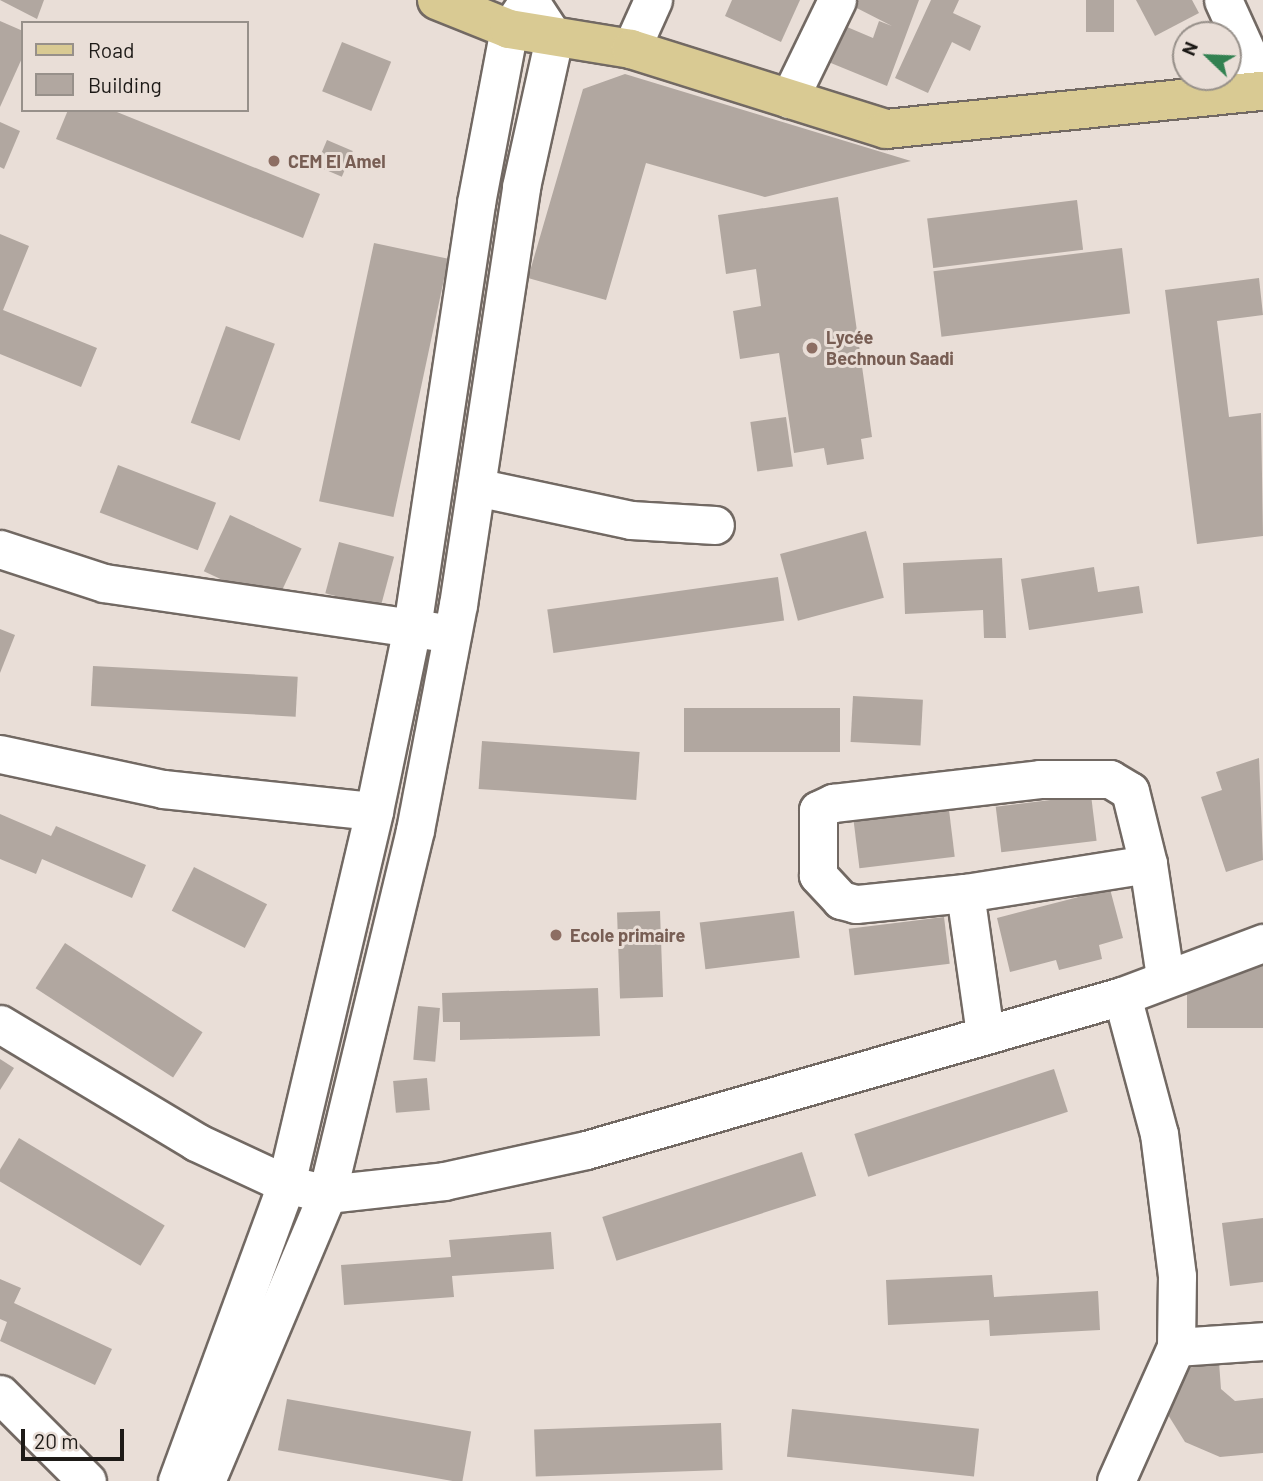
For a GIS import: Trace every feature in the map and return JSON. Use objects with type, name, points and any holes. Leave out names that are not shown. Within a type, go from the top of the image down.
[{"type":"main road","points":[[437,0],[522,10],[554,38],[631,49],[789,99],[859,126],[886,129],[1263,89]]},
{"type":"street","points":[[631,49],[653,0]]},
{"type":"street","points":[[789,99],[837,0]]},
{"type":"street","points":[[1223,0],[1263,89]]},
{"type":"street","points":[[177,1481],[286,1184],[374,811],[412,627],[522,10]]},
{"type":"street","points":[[206,1481],[327,1194],[415,830],[452,634],[521,187],[554,38]]},
{"type":"street","points":[[476,487],[631,520],[715,525]]},
{"type":"street","points":[[0,549],[104,583],[452,634]]},
{"type":"street","points":[[0,754],[163,789],[374,811]]},
{"type":"street","points":[[1148,864],[965,893],[856,904],[841,900],[818,875],[818,810],[833,803],[1040,779],[1110,779],[1130,791],[1148,864],[1165,976]]},
{"type":"street","points":[[965,893],[985,1034]]},
{"type":"street","points":[[0,1024],[196,1142],[286,1184],[327,1194],[444,1181],[586,1150],[1122,996],[1165,976],[1263,943]]},
{"type":"street","points":[[1116,1481],[1176,1347],[1170,1198],[1122,996]]},
{"type":"street","points":[[1176,1347],[1263,1341]]},
{"type":"street","points":[[0,1394],[87,1481]]},
{"type":"building","points":[[0,0],[44,0],[37,19]]},
{"type":"building","points":[[732,0],[800,0],[781,42],[725,16]]},
{"type":"building","points":[[841,0],[919,0],[887,86],[826,61],[840,24],[873,38],[879,21],[892,26]]},
{"type":"building","points":[[931,0],[959,0],[953,13],[981,26],[970,51],[952,42],[928,93],[895,78]]},
{"type":"building","points":[[1086,0],[1114,0],[1114,32],[1086,32]]},
{"type":"building","points":[[1136,0],[1192,0],[1199,13],[1184,21],[1172,21],[1172,27],[1155,36]]},
{"type":"building","points":[[0,21],[21,30],[21,60],[0,107]]},
{"type":"building","points":[[342,42],[391,62],[371,111],[322,91]]},
{"type":"building","points":[[625,74],[911,161],[765,197],[646,163],[606,300],[528,278],[583,89]]},
{"type":"building","points":[[67,112],[117,112],[320,194],[303,238],[56,139]]},
{"type":"building","points":[[0,122],[20,131],[4,169],[0,167]]},
{"type":"building","points":[[327,140],[353,151],[342,177],[316,166]]},
{"type":"building","points":[[838,197],[872,437],[861,439],[864,459],[827,465],[824,448],[794,453],[779,353],[740,359],[733,311],[761,306],[756,269],[726,274],[718,215]]},
{"type":"building","points":[[1077,200],[1083,250],[933,268],[927,218]]},
{"type":"building","points":[[0,234],[29,246],[3,310],[97,348],[81,387],[0,354]]},
{"type":"building","points":[[374,243],[448,259],[393,517],[319,501]]},
{"type":"building","points":[[1122,248],[1130,314],[941,337],[933,271]]},
{"type":"building","points":[[1259,278],[1263,315],[1217,321],[1229,417],[1261,413],[1263,536],[1197,544],[1165,290]]},
{"type":"building","points":[[226,326],[275,344],[240,441],[191,423]]},
{"type":"building","points":[[786,417],[793,467],[757,472],[750,422]]},
{"type":"building","points":[[118,465],[216,503],[198,550],[100,513]]},
{"type":"building","points":[[230,515],[302,548],[275,605],[204,571]]},
{"type":"building","points":[[866,531],[884,598],[798,621],[780,554]]},
{"type":"building","points":[[339,542],[394,557],[380,608],[325,593]]},
{"type":"building","points":[[1002,558],[1006,638],[984,638],[983,610],[905,614],[903,563]]},
{"type":"building","points":[[1094,567],[1098,592],[1139,586],[1143,613],[1029,630],[1021,579]]},
{"type":"building","points":[[778,577],[784,621],[553,653],[547,609]]},
{"type":"building","points":[[0,629],[15,635],[0,673]]},
{"type":"building","points":[[93,666],[298,677],[296,717],[91,706]]},
{"type":"building","points":[[853,696],[923,700],[920,746],[851,742]]},
{"type":"building","points":[[684,708],[840,708],[840,752],[684,752]]},
{"type":"building","points":[[482,741],[640,752],[636,800],[479,789]]},
{"type":"building","points":[[1259,758],[1263,860],[1226,872],[1201,797],[1222,790],[1216,772]]},
{"type":"building","points":[[1091,795],[1097,841],[1001,852],[996,807]]},
{"type":"building","points":[[949,810],[955,857],[859,868],[854,822]]},
{"type":"building","points":[[0,814],[51,836],[56,826],[146,865],[132,898],[42,859],[36,874],[0,859]]},
{"type":"building","points":[[194,867],[267,904],[245,948],[172,911]]},
{"type":"building","points":[[1110,889],[1123,938],[1099,945],[1102,959],[1059,970],[1056,960],[1010,972],[997,918]]},
{"type":"building","points":[[660,911],[663,997],[620,998],[617,913]]},
{"type":"building","points":[[794,911],[800,958],[705,969],[700,923]]},
{"type":"building","points":[[944,917],[950,964],[854,975],[849,929]]},
{"type":"building","points":[[65,943],[203,1032],[173,1078],[36,988]]},
{"type":"building","points":[[1187,963],[1263,963],[1263,1028],[1187,1028]]},
{"type":"building","points":[[598,988],[600,1036],[460,1040],[460,1022],[443,1022],[442,993]]},
{"type":"building","points":[[418,1006],[440,1008],[435,1062],[413,1060]]},
{"type":"building","points":[[0,1059],[14,1068],[0,1090]]},
{"type":"building","points":[[1054,1069],[1068,1112],[868,1177],[854,1134]]},
{"type":"building","points":[[427,1078],[430,1110],[396,1113],[393,1081]]},
{"type":"building","points":[[19,1138],[165,1226],[141,1266],[0,1181],[0,1170]]},
{"type":"building","points":[[802,1152],[816,1196],[616,1261],[602,1217]]},
{"type":"building","points":[[1263,1218],[1263,1282],[1230,1286],[1222,1223]]},
{"type":"building","points":[[551,1232],[554,1269],[452,1276],[454,1297],[344,1305],[341,1265],[451,1257],[449,1240]]},
{"type":"building","points":[[992,1275],[994,1297],[1098,1291],[1100,1330],[990,1336],[989,1320],[888,1325],[886,1280]]},
{"type":"building","points":[[0,1279],[21,1288],[14,1303],[112,1349],[95,1385],[0,1341],[7,1322],[0,1319]]},
{"type":"building","points":[[1219,1362],[1221,1389],[1235,1401],[1263,1398],[1263,1453],[1220,1457],[1185,1442],[1165,1410],[1179,1370]]},
{"type":"building","points":[[287,1399],[471,1431],[462,1481],[278,1450]]},
{"type":"building","points":[[792,1409],[979,1429],[974,1476],[787,1457]]},
{"type":"building","points":[[721,1423],[723,1470],[536,1476],[534,1430]]},
{"type":"place","name":"CEM El Amel","points":[[274,161]]},
{"type":"place","name":"Lycée Bechnoun Saadi","points":[[812,348]]},
{"type":"place","name":"Ecole primaire","points":[[556,935]]}]
